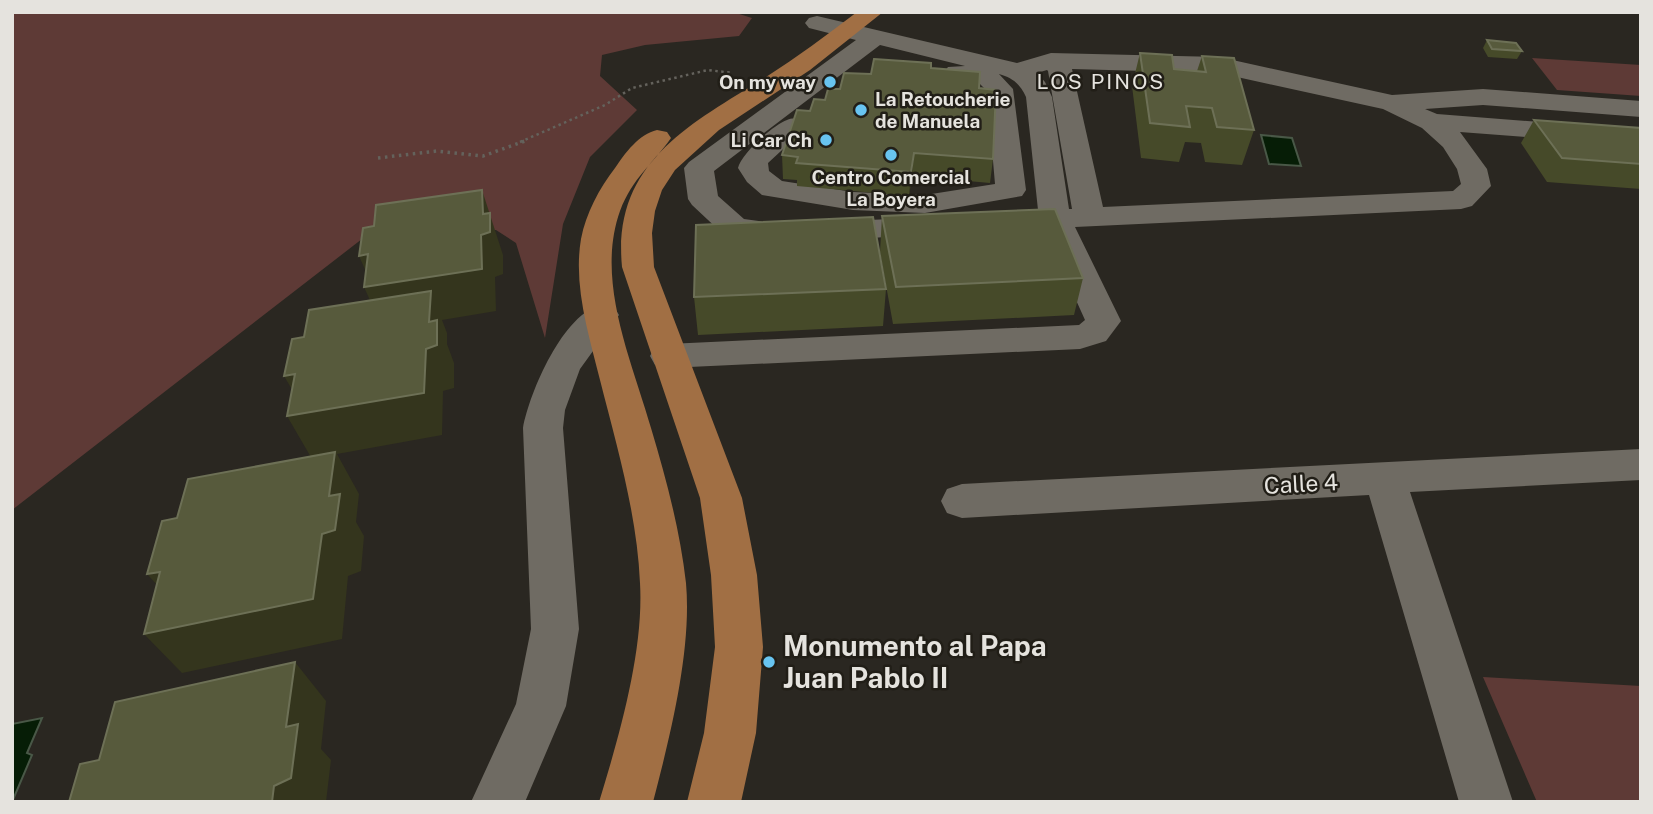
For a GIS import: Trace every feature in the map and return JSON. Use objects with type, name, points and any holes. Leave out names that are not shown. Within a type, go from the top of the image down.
[{"type":"main road","points":[[626,802],[644,740],[657,666],[663,587],[658,526],[602,315],[596,278],[597,241],[606,205],[648,146],[681,117],[741,74],[855,24]]},
{"type":"main road","points":[[715,802],[730,733],[739,648],[734,575],[721,498],[668,356],[638,267],[634,240],[640,207],[651,182],[669,160],[714,121],[855,24]]},
{"type":"street","points":[[833,86],[699,167],[703,199],[734,227],[782,234],[928,215],[1072,217],[1461,200],[1476,186],[1472,169],[1453,141],[1432,122],[1391,103],[1219,65],[1053,61],[1012,53],[923,25],[855,24]]},
{"type":"street","points":[[855,24],[902,60],[938,61],[1012,53]]},
{"type":"street","points":[[855,24],[830,98],[754,160],[757,176],[773,189],[928,215],[1011,190],[1000,89],[988,78],[938,61]]},
{"type":"street","points":[[902,60],[923,25]]},
{"type":"street","points":[[668,356],[1046,340],[1093,333],[1103,321],[1039,97],[1012,53]]},
{"type":"street","points":[[1053,61],[1060,70],[1072,217]]},
{"type":"street","points":[[1391,103],[1483,97],[1641,109]]},
{"type":"street","points":[[1432,122],[1641,138]]},
{"type":"street","points":[[498,802],[541,706],[555,629],[543,428],[546,398],[559,372],[602,315]]},
{"type":"street","name":"Calle 4","points":[[962,501],[1641,464]]},
{"type":"street","points":[[1385,480],[1486,802]]},
{"type":"path","points":[[378,158],[437,151],[483,156],[538,136],[605,105],[632,88],[708,70],[741,74]]},
{"type":"shaded area","points":[[12,12],[733,12],[752,18],[739,36],[645,45],[602,55],[600,76],[637,110],[590,157],[563,224],[545,338],[516,243],[496,230],[371,232],[12,510]]},
{"type":"shaded area","points":[[1532,58],[1641,65],[1641,96],[1557,90]]},
{"type":"shaded area","points":[[1261,135],[1292,138],[1301,166],[1269,164]]},
{"type":"shaded area","points":[[1483,677],[1641,686],[1641,802],[1537,802]]},
{"type":"shaded area","points":[[42,718],[27,753],[32,755],[12,802],[12,724]]},
{"type":"building","points":[[1487,40],[1516,43],[1522,51],[1492,49]]},
{"type":"building","points":[[1140,53],[1172,55],[1174,69],[1206,72],[1202,56],[1234,58],[1254,130],[1217,127],[1212,108],[1186,106],[1190,127],[1150,123]]},
{"type":"building","name":"Centro Comercial La Boyera","points":[[874,59],[931,63],[931,68],[980,72],[979,88],[996,90],[993,159],[914,153],[911,172],[796,163],[798,157],[782,155],[797,110],[810,111],[814,99],[825,100],[828,89],[840,89],[844,73],[871,74]]},
{"type":"building","points":[[1534,120],[1641,128],[1641,164],[1562,158]]},
{"type":"building","points":[[482,190],[483,214],[490,213],[490,232],[481,235],[482,269],[364,287],[368,254],[359,256],[363,228],[374,226],[376,205]]},
{"type":"building","points":[[1055,209],[1083,278],[896,287],[882,216]]},
{"type":"building","points":[[873,217],[886,289],[694,297],[696,225]]},
{"type":"building","points":[[431,291],[429,322],[437,320],[437,345],[426,349],[424,393],[287,416],[295,374],[284,376],[292,339],[304,337],[309,310]]},
{"type":"building","points":[[335,452],[329,496],[340,494],[335,530],[322,534],[313,599],[144,634],[160,572],[147,574],[162,521],[177,518],[188,479]]},
{"type":"building","points":[[295,662],[286,727],[298,724],[291,778],[274,786],[272,802],[69,802],[80,764],[99,760],[115,702]]},
{"type":"place","name":"On my way","points":[[830,82]]},
{"type":"place","name":"La Retoucherie de Manuela","points":[[861,110]]},
{"type":"place","name":"Li Car Ch","points":[[826,140]]},
{"type":"place","name":"Centro Comercial La Boyera","points":[[891,155]]},
{"type":"place","name":"Monumento al Papa Juan Pablo II","points":[[769,662]]},
{"type":"district","name":"LOS PINOS","points":[[1101,82]]}]
